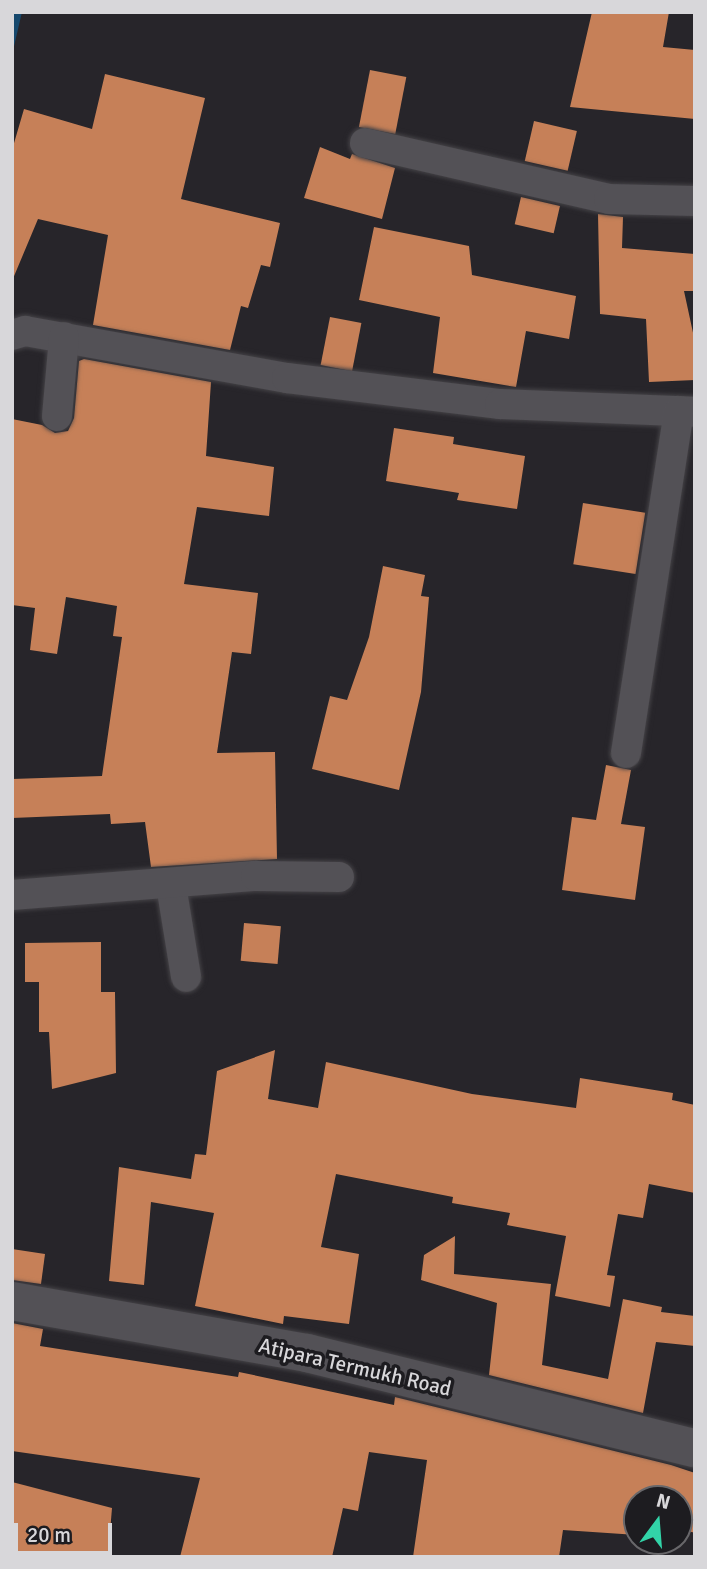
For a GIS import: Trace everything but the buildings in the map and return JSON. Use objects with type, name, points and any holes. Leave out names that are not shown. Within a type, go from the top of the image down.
[{"type":"main road","name":"Atipara Termukh Road","points":[[12,1301],[307,1353],[695,1448]]},
{"type":"street","points":[[365,142],[609,199],[695,201]]},
{"type":"street","points":[[12,335],[25,331],[287,378],[487,402],[687,411],[626,753]]},
{"type":"street","points":[[57,415],[64,337]]},
{"type":"street","points":[[12,895],[171,885],[256,876],[339,877]]},
{"type":"street","points":[[171,885],[186,977]]},
{"type":"water","points":[[12,12],[22,12],[12,55]]}]
